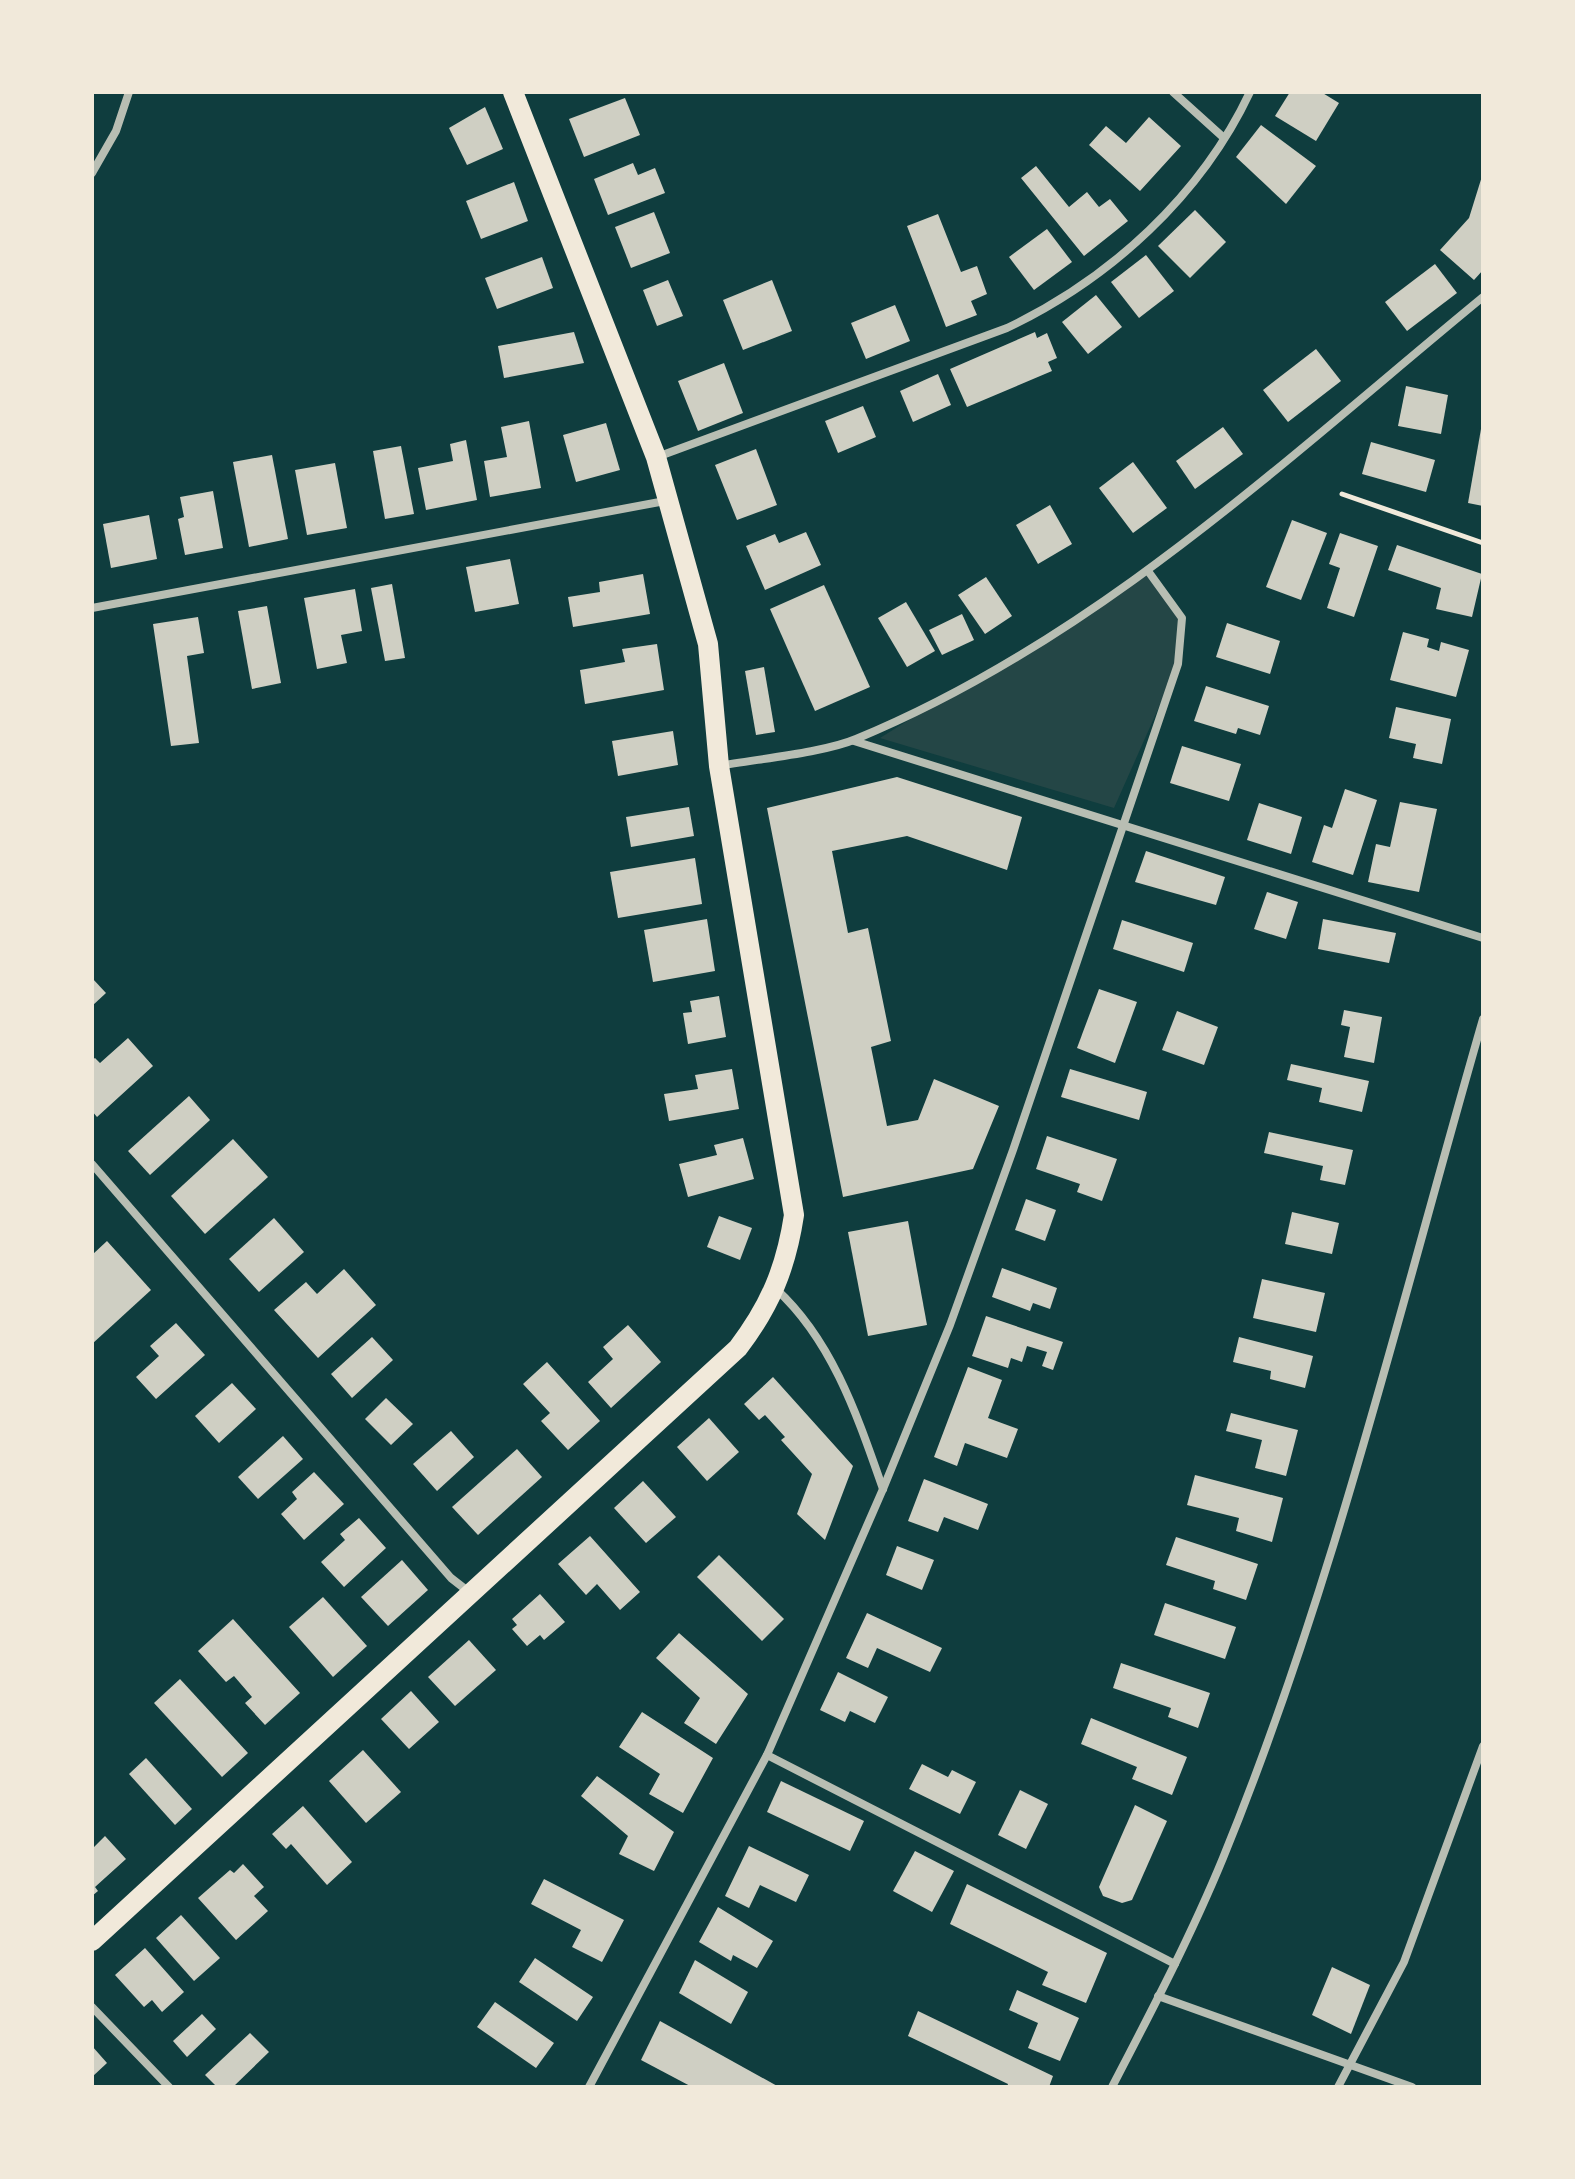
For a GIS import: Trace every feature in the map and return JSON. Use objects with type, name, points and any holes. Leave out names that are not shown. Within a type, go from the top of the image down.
[{"type":"main road","points":[[92,1941],[738,1348],[762,1316],[784,1267],[794,1215],[719,766],[708,644],[656,457],[513,92]]},
{"type":"street","points":[[92,173],[116,131],[129,92]]},
{"type":"street","points":[[1173,92],[1224,138]]},
{"type":"street","points":[[656,457],[1007,328],[1050,308],[1108,268],[1153,227],[1195,179],[1224,138],[1250,92]]},
{"type":"street","points":[[719,766],[853,741],[984,677],[1148,571],[1483,297]]},
{"type":"street","points":[[92,608],[668,501]]},
{"type":"street","points":[[589,2087],[767,1755],[883,1489],[950,1325],[1178,664],[1182,618],[1148,571]]},
{"type":"street","points":[[853,741],[1483,938]]},
{"type":"street","points":[[1112,2087],[1175,1964],[1223,1858],[1289,1682],[1378,1396],[1483,1019]]},
{"type":"street","points":[[92,1164],[440,1566],[472,1594]]},
{"type":"street","points":[[776,1289],[797,1307],[854,1406],[883,1489]]},
{"type":"street","points":[[1338,2087],[1404,1962],[1483,1746]]},
{"type":"street","points":[[767,1755],[1175,1964]]},
{"type":"street","points":[[1158,1996],[1412,2087]]},
{"type":"street","points":[[92,2007],[169,2087]]},
{"type":"path","points":[[1342,494],[1483,543]]},
{"type":"shaded area","points":[[1148,571],[1182,618],[1178,664],[1114,808],[880,738]]},
{"type":"building","points":[[1290,92],[1321,92],[1339,103],[1316,141],[1275,116]]},
{"type":"building","points":[[625,98],[640,135],[584,157],[569,119]]},
{"type":"building","points":[[485,107],[503,149],[467,165],[449,128]]},
{"type":"building","points":[[1149,117],[1181,146],[1140,191],[1089,145],[1106,126],[1126,143]]},
{"type":"building","points":[[1261,125],[1316,166],[1286,204],[1236,157]]},
{"type":"building","points":[[633,163],[638,175],[655,168],[665,193],[608,215],[594,179]]},
{"type":"building","points":[[1036,166],[1069,207],[1087,192],[1099,207],[1110,199],[1128,221],[1084,256],[1021,178]]},
{"type":"building","points":[[1483,173],[1483,270],[1474,280],[1440,250],[1469,218]]},
{"type":"building","points":[[514,182],[528,221],[481,239],[466,201]]},
{"type":"building","points":[[1195,210],[1226,242],[1190,278],[1158,246]]},
{"type":"building","points":[[654,212],[670,253],[631,268],[615,227]]},
{"type":"building","points":[[938,214],[961,272],[977,266],[987,294],[971,301],[977,315],[946,327],[907,226]]},
{"type":"building","points":[[1047,229],[1072,262],[1034,290],[1009,257]]},
{"type":"building","points":[[1146,255],[1174,291],[1139,318],[1111,282]]},
{"type":"building","points":[[542,257],[553,288],[497,309],[485,278]]},
{"type":"building","points":[[1435,264],[1457,293],[1407,331],[1385,302]]},
{"type":"building","points":[[668,280],[683,316],[657,326],[643,290]]},
{"type":"building","points":[[772,280],[792,331],[743,350],[723,300]]},
{"type":"building","points":[[1096,295],[1122,327],[1088,354],[1062,322]]},
{"type":"building","points":[[895,305],[910,341],[866,359],[851,323]]},
{"type":"building","points":[[574,332],[584,363],[504,378],[498,346]]},
{"type":"building","points":[[1035,332],[1037,338],[1047,333],[1057,358],[1048,362],[1052,371],[967,407],[950,369]]},
{"type":"building","points":[[1316,349],[1341,381],[1288,422],[1263,390]]},
{"type":"building","points":[[724,363],[743,413],[698,431],[678,381]]},
{"type":"building","points":[[938,374],[951,405],[913,422],[900,391]]},
{"type":"building","points":[[1406,386],[1448,395],[1441,434],[1398,426]]},
{"type":"building","points":[[863,406],[876,437],[838,453],[825,421]]},
{"type":"building","points":[[529,421],[541,488],[490,497],[484,461],[507,457],[501,427]]},
{"type":"building","points":[[606,423],[620,470],[576,482],[563,435]]},
{"type":"building","points":[[1223,427],[1243,454],[1195,489],[1176,461]]},
{"type":"building","points":[[1483,429],[1483,506],[1468,503]]},
{"type":"building","points":[[466,440],[477,500],[426,510],[418,468],[453,461],[450,444]]},
{"type":"building","points":[[1371,442],[1435,460],[1426,492],[1362,474]]},
{"type":"building","points":[[401,446],[414,514],[385,519],[373,451]]},
{"type":"building","points":[[756,449],[777,505],[737,520],[715,465]]},
{"type":"building","points":[[272,455],[288,539],[249,547],[233,462]]},
{"type":"building","points":[[1133,462],[1167,508],[1133,533],[1099,488]]},
{"type":"building","points":[[335,463],[347,528],[307,535],[295,470]]},
{"type":"building","points":[[213,491],[223,548],[185,555],[178,519],[184,517],[180,497]]},
{"type":"building","points":[[1050,505],[1072,544],[1038,564],[1016,525]]},
{"type":"building","points":[[149,515],[157,559],[111,568],[103,524]]},
{"type":"building","points":[[1292,520],[1327,533],[1301,600],[1266,587]]},
{"type":"building","points":[[806,532],[821,565],[765,590],[746,546],[775,534],[779,543]]},
{"type":"building","points":[[1340,533],[1378,546],[1354,617],[1327,608],[1340,568],[1329,564]]},
{"type":"building","points":[[1397,545],[1482,574],[1472,617],[1436,609],[1441,588],[1388,570]]},
{"type":"building","points":[[510,559],[519,604],[475,612],[466,567]]},
{"type":"building","points":[[643,574],[650,614],[573,627],[568,597],[600,592],[599,582]]},
{"type":"building","points":[[986,577],[1012,616],[985,634],[958,595]]},
{"type":"building","points":[[392,584],[405,658],[385,661],[371,588]]},
{"type":"building","points":[[824,585],[870,687],[815,711],[770,609]]},
{"type":"building","points":[[355,589],[362,631],[341,635],[347,663],[317,669],[304,598]]},
{"type":"building","points":[[906,602],[935,651],[907,667],[878,618]]},
{"type":"building","points":[[267,606],[281,683],[252,689],[238,611]]},
{"type":"building","points":[[962,614],[974,640],[942,655],[929,630]]},
{"type":"building","points":[[198,617],[204,653],[187,656],[199,743],[171,746],[153,624]]},
{"type":"building","points":[[1227,623],[1280,641],[1270,674],[1216,657]]},
{"type":"building","points":[[1403,632],[1429,639],[1427,647],[1439,651],[1441,642],[1469,650],[1456,697],[1390,680]]},
{"type":"building","points":[[657,644],[664,690],[585,704],[580,670],[625,662],[622,649]]},
{"type":"building","points":[[764,667],[775,732],[756,735],[745,671]]},
{"type":"building","points":[[1206,686],[1269,706],[1260,735],[1238,728],[1236,734],[1194,721]]},
{"type":"building","points":[[1396,707],[1451,719],[1442,764],[1413,758],[1416,744],[1389,738]]},
{"type":"building","points":[[673,731],[678,765],[618,776],[612,741]]},
{"type":"building","points":[[1182,746],[1241,764],[1229,801],[1170,783]]},
{"type":"building","points":[[897,777],[1022,817],[1007,870],[907,836],[832,851],[848,933],[868,928],[891,1041],[871,1047],[887,1126],[918,1120],[934,1079],[999,1106],[973,1169],[843,1197],[767,808]]},
{"type":"building","points":[[1345,789],[1377,800],[1353,875],[1312,862],[1324,825],[1332,828]]},
{"type":"building","points":[[1400,802],[1437,809],[1419,892],[1368,882],[1376,844],[1390,847]]},
{"type":"building","points":[[1259,803],[1302,817],[1291,854],[1247,840]]},
{"type":"building","points":[[689,807],[694,836],[631,847],[626,817]]},
{"type":"building","points":[[1146,851],[1225,877],[1216,905],[1135,882]]},
{"type":"building","points":[[695,858],[702,904],[618,918],[610,872]]},
{"type":"building","points":[[1267,892],[1298,902],[1286,939],[1254,929]]},
{"type":"building","points":[[707,919],[715,971],[653,982],[644,930]]},
{"type":"building","points":[[1323,919],[1396,933],[1389,963],[1318,949]]},
{"type":"building","points":[[1122,920],[1193,943],[1184,972],[1113,949]]},
{"type":"building","points":[[92,978],[106,993],[92,1006]]},
{"type":"building","points":[[1099,989],[1137,1002],[1115,1063],[1077,1048]]},
{"type":"building","points":[[719,996],[726,1037],[688,1044],[683,1013],[692,1012],[690,1001]]},
{"type":"building","points":[[1344,1010],[1382,1017],[1374,1063],[1344,1057],[1350,1027],[1341,1025]]},
{"type":"building","points":[[1177,1011],[1218,1027],[1204,1065],[1162,1050]]},
{"type":"building","points":[[128,1038],[153,1066],[97,1117],[92,1111],[92,1060],[95,1058],[100,1063]]},
{"type":"building","points":[[1291,1064],[1369,1081],[1362,1112],[1319,1102],[1322,1088],[1287,1080]]},
{"type":"building","points":[[732,1069],[739,1109],[669,1121],[664,1094],[698,1089],[695,1075]]},
{"type":"building","points":[[1070,1069],[1147,1092],[1139,1120],[1061,1097]]},
{"type":"building","points":[[189,1096],[210,1120],[150,1175],[128,1151]]},
{"type":"building","points":[[1269,1132],[1353,1150],[1345,1185],[1320,1180],[1323,1166],[1264,1153]]},
{"type":"building","points":[[1047,1136],[1117,1159],[1102,1201],[1077,1192],[1080,1184],[1036,1169]]},
{"type":"building","points":[[743,1138],[754,1179],[688,1197],[679,1164],[717,1155],[714,1145]]},
{"type":"building","points":[[233,1139],[268,1177],[205,1234],[171,1196]]},
{"type":"building","points":[[1026,1199],[1056,1210],[1045,1241],[1015,1230]]},
{"type":"building","points":[[1292,1212],[1339,1223],[1332,1254],[1285,1244]]},
{"type":"building","points":[[719,1216],[752,1228],[740,1260],[707,1247]]},
{"type":"building","points":[[274,1218],[304,1252],[259,1292],[229,1259]]},
{"type":"building","points":[[908,1221],[927,1325],[868,1336],[848,1232]]},
{"type":"building","points":[[107,1241],[151,1290],[92,1344],[92,1255]]},
{"type":"building","points":[[1002,1268],[1057,1288],[1050,1309],[1033,1303],[1030,1311],[992,1297]]},
{"type":"building","points":[[344,1269],[376,1305],[318,1358],[274,1310],[306,1282],[317,1294]]},
{"type":"building","points":[[1262,1279],[1325,1293],[1316,1332],[1253,1318]]},
{"type":"building","points":[[986,1316],[1063,1342],[1053,1370],[1042,1366],[1047,1352],[1027,1346],[1022,1362],[1011,1358],[1008,1368],[972,1356]]},
{"type":"building","points":[[176,1323],[205,1355],[156,1399],[136,1377],[159,1356],[150,1346]]},
{"type":"building","points":[[628,1325],[661,1362],[611,1408],[588,1382],[613,1359],[603,1347]]},
{"type":"building","points":[[372,1337],[393,1360],[352,1398],[331,1374]]},
{"type":"building","points":[[1239,1337],[1313,1356],[1305,1388],[1270,1379],[1271,1371],[1233,1362]]},
{"type":"building","points":[[547,1362],[600,1421],[568,1450],[541,1421],[550,1413],[523,1384]]},
{"type":"building","points":[[968,1367],[1002,1380],[988,1418],[1018,1429],[1007,1458],[965,1443],[957,1466],[934,1457]]},
{"type":"building","points":[[773,1377],[853,1466],[825,1540],[797,1514],[812,1474],[781,1440],[785,1437],[765,1415],[759,1420],[744,1404]]},
{"type":"building","points":[[232,1383],[256,1409],[219,1443],[195,1416]]},
{"type":"building","points":[[386,1398],[413,1424],[391,1445],[365,1419]]},
{"type":"building","points":[[1231,1413],[1298,1430],[1286,1476],[1255,1468],[1262,1440],[1226,1431]]},
{"type":"building","points":[[709,1418],[739,1452],[707,1481],[677,1447]]},
{"type":"building","points":[[451,1431],[474,1457],[437,1491],[413,1464]]},
{"type":"building","points":[[283,1436],[303,1459],[258,1499],[238,1477]]},
{"type":"building","points":[[517,1449],[542,1477],[478,1535],[452,1507]]},
{"type":"building","points":[[314,1472],[344,1504],[304,1540],[281,1514],[297,1499],[292,1492]]},
{"type":"building","points":[[1195,1475],[1283,1498],[1272,1542],[1236,1531],[1239,1518],[1187,1505]]},
{"type":"building","points":[[924,1479],[988,1504],[978,1530],[944,1517],[938,1532],[908,1521]]},
{"type":"building","points":[[643,1481],[676,1517],[646,1543],[614,1508]]},
{"type":"building","points":[[359,1518],[386,1548],[344,1587],[321,1562],[345,1540],[340,1534]]},
{"type":"building","points":[[590,1536],[640,1592],[620,1610],[597,1584],[586,1595],[558,1564]]},
{"type":"building","points":[[1176,1537],[1258,1564],[1246,1600],[1213,1589],[1215,1581],[1166,1565]]},
{"type":"building","points":[[897,1546],[934,1560],[922,1590],[886,1575]]},
{"type":"building","points":[[719,1555],[784,1619],[762,1641],[697,1577]]},
{"type":"building","points":[[402,1560],[428,1590],[388,1626],[361,1597]]},
{"type":"building","points":[[540,1594],[565,1622],[544,1640],[540,1635],[527,1646],[512,1629],[517,1625],[512,1619]]},
{"type":"building","points":[[323,1597],[367,1646],[333,1677],[289,1627]]},
{"type":"building","points":[[1165,1603],[1236,1627],[1225,1659],[1154,1635]]},
{"type":"building","points":[[867,1613],[942,1648],[930,1672],[877,1648],[868,1668],[846,1658]]},
{"type":"building","points":[[233,1619],[300,1693],[265,1725],[245,1703],[252,1697],[234,1676],[226,1682],[198,1651]]},
{"type":"building","points":[[679,1633],[748,1694],[716,1744],[684,1723],[700,1698],[656,1658]]},
{"type":"building","points":[[469,1640],[496,1670],[455,1706],[428,1677]]},
{"type":"building","points":[[1121,1663],[1210,1693],[1198,1728],[1168,1717],[1171,1708],[1113,1688]]},
{"type":"building","points":[[838,1672],[888,1697],[875,1723],[850,1711],[845,1722],[820,1710]]},
{"type":"building","points":[[180,1679],[248,1753],[222,1777],[154,1703]]},
{"type":"building","points":[[411,1691],[439,1722],[409,1749],[381,1719]]},
{"type":"building","points":[[642,1712],[713,1758],[683,1813],[649,1794],[660,1774],[619,1747]]},
{"type":"building","points":[[1091,1718],[1187,1757],[1172,1795],[1132,1779],[1137,1767],[1081,1744]]},
{"type":"building","points":[[363,1750],[401,1792],[366,1823],[329,1781]]},
{"type":"building","points":[[146,1758],[192,1809],[175,1825],[129,1774]]},
{"type":"building","points":[[922,1764],[948,1777],[952,1770],[976,1782],[960,1814],[909,1789]]},
{"type":"building","points":[[597,1776],[674,1832],[654,1871],[619,1854],[628,1836],[581,1796]]},
{"type":"building","points":[[781,1781],[864,1821],[850,1851],[767,1812]]},
{"type":"building","points":[[1020,1790],[1048,1804],[1026,1849],[998,1835]]},
{"type":"building","points":[[1135,1805],[1167,1821],[1132,1900],[1122,1903],[1103,1896],[1099,1887]]},
{"type":"building","points":[[303,1806],[352,1862],[327,1885],[291,1844],[286,1849],[272,1834]]},
{"type":"building","points":[[105,1836],[126,1859],[95,1887],[98,1891],[92,1896],[92,1849]]},
{"type":"building","points":[[749,1846],[809,1875],[796,1902],[760,1885],[749,1908],[725,1896]]},
{"type":"building","points":[[915,1851],[954,1871],[932,1912],[893,1891]]},
{"type":"building","points":[[243,1864],[264,1887],[254,1896],[268,1911],[236,1940],[198,1898],[230,1870],[234,1873]]},
{"type":"building","points":[[544,1879],[624,1920],[602,1962],[572,1947],[581,1930],[531,1904]]},
{"type":"building","points":[[967,1884],[1107,1953],[1086,2003],[1042,1985],[1048,1972],[950,1924]]},
{"type":"building","points":[[718,1907],[773,1941],[757,1968],[733,1955],[731,1961],[699,1942]]},
{"type":"building","points":[[181,1915],[220,1958],[194,1981],[156,1938]]},
{"type":"building","points":[[145,1948],[184,1992],[162,2012],[152,2000],[144,2007],[115,1975]]},
{"type":"building","points":[[535,1958],[593,1997],[577,2021],[519,1982]]},
{"type":"building","points":[[695,1960],[748,1992],[731,2024],[679,1993]]},
{"type":"building","points":[[1332,1967],[1370,1985],[1351,2034],[1312,2015]]},
{"type":"building","points":[[1017,1990],[1079,2018],[1060,2061],[1028,2048],[1038,2023],[1009,2010]]},
{"type":"building","points":[[495,2002],[554,2043],[536,2068],[477,2027]]},
{"type":"building","points":[[918,2011],[1053,2076],[1049,2087],[1007,2087],[1008,2084],[908,2036]]},
{"type":"building","points":[[202,2014],[216,2029],[187,2057],[173,2041]]},
{"type":"building","points":[[660,2021],[779,2087],[692,2087],[641,2060]]},
{"type":"building","points":[[250,2033],[269,2052],[233,2087],[217,2087],[205,2075]]},
{"type":"building","points":[[92,2046],[107,2063],[92,2077]]}]
